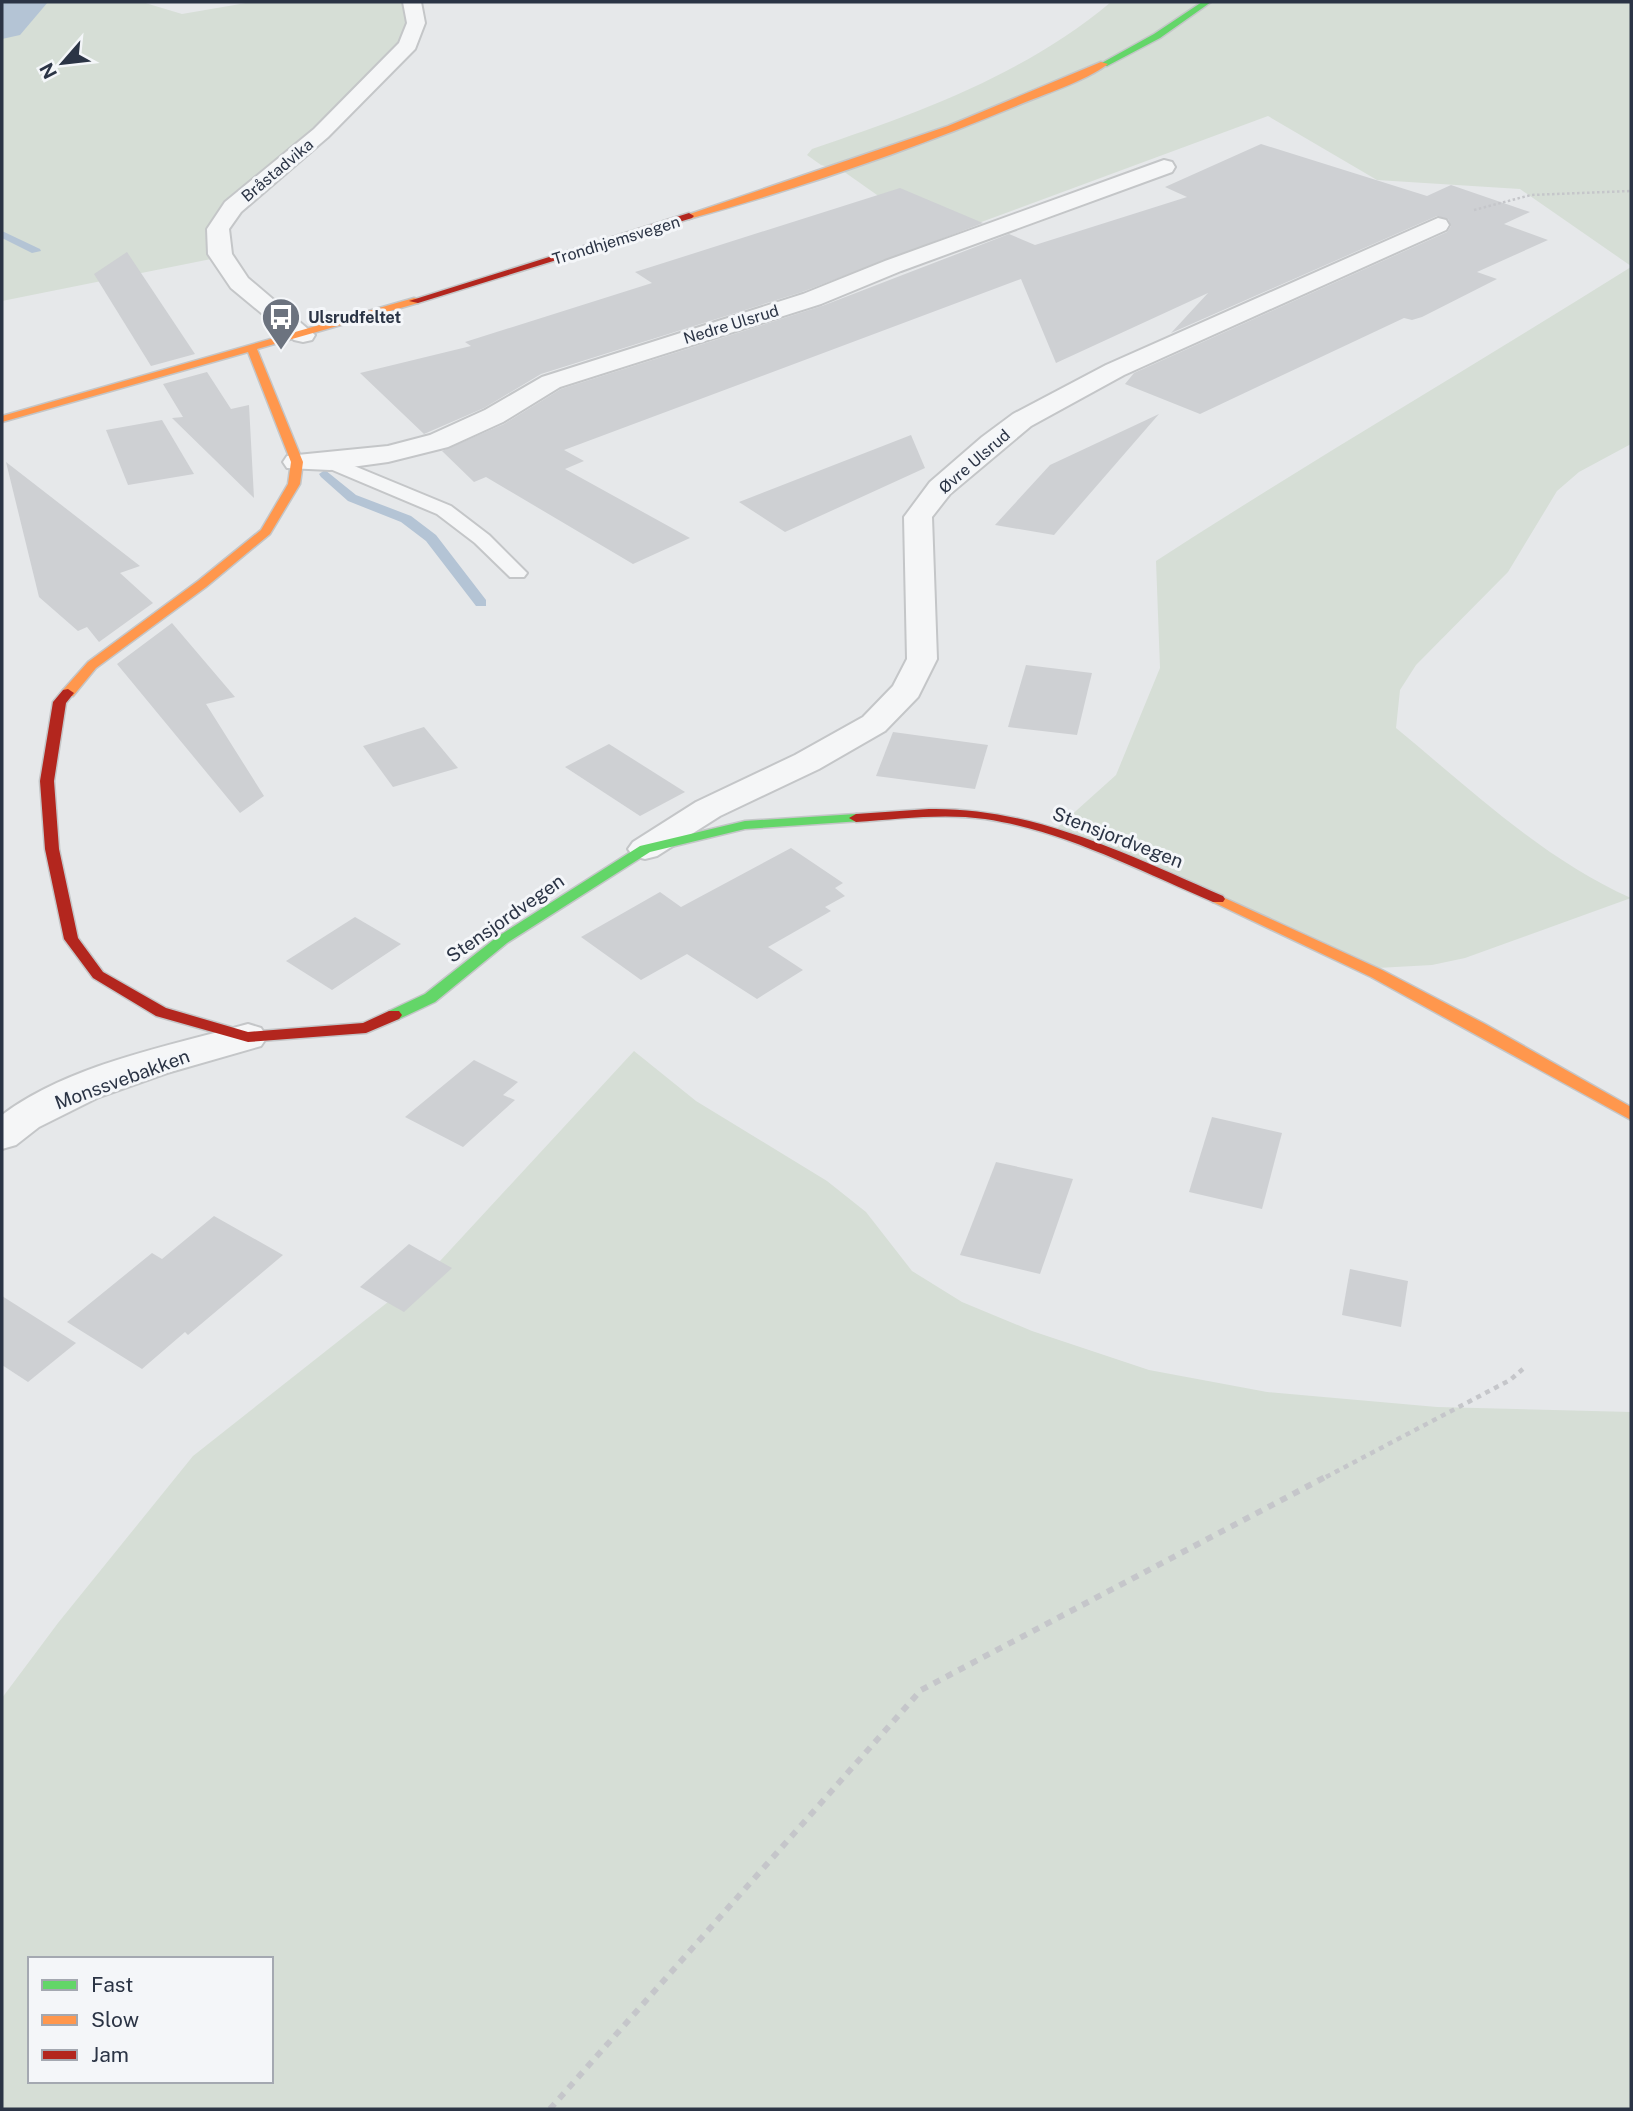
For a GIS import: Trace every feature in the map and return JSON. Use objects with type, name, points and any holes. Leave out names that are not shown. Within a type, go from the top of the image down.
[{"type":"street","name":"Bråstadvika","points":[[303,335],[239,284],[220,254],[218,229],[233,207],[321,133],[408,45],[416,23],[412,2]]},
{"type":"street","name":"Trondhjemsvegen","points":[[2,419],[303,335],[691,217],[916,141],[1026,99],[1134,51],[1207,2]]},
{"type":"street","name":"Nedre Ulsrud","points":[[297,462],[388,454],[439,441],[494,416],[551,382],[813,299],[892,266],[1164,167]]},
{"type":"street","name":"Øvre Ulsrud","points":[[645,849],[708,810],[807,762],[874,723],[907,690],[922,659],[918,517],[940,488],[992,443],[1022,420],[1115,370],[1438,225]]},
{"type":"street","points":[[252,349],[297,462]]},
{"type":"street","name":"Stensjordvegen","points":[[297,462],[294,484],[266,533],[92,665],[60,702],[47,781],[52,849],[71,939],[98,975],[162,1012],[248,1037],[366,1028],[430,998],[502,940],[645,849],[745,825],[931,813],[999,817],[1081,841],[1298,933],[1526,1052],[1631,1114]]},
{"type":"street","name":"Monssvebakken","points":[[2,1135],[54,1101],[118,1076],[248,1037]]},
{"type":"lane","points":[[330,461],[444,510],[482,539],[517,573]]},
{"type":"path","points":[[1438,225],[1482,207],[1509,200],[1549,194],[1631,191]]},
{"type":"path","points":[[550,2109],[921,1690],[1510,1380],[1524,1368]]},
{"type":"shaded area","points":[[2,2],[142,2],[182,14],[252,2],[420,2],[422,10],[417,34],[320,130],[223,206],[226,256],[2,301]]},
{"type":"shaded area","points":[[1111,2],[1631,2],[1631,266],[1520,189],[1377,180],[1268,116],[938,238],[843,171],[821,165],[807,155],[812,149],[930,106],[1006,71],[1078,28]]},
{"type":"shaded area","points":[[1631,267],[1631,444],[1579,472],[1557,491],[1508,572],[1416,665],[1400,690],[1396,728],[1537,843],[1568,864],[1631,898],[1465,958],[1432,965],[1377,968],[1057,828],[1116,775],[1160,668],[1156,561]]},
{"type":"shaded area","points":[[634,1051],[696,1101],[827,1181],[866,1212],[912,1271],[962,1302],[1032,1331],[1149,1370],[1267,1392],[1437,1407],[1631,1412],[1631,2109],[2,2109],[2,1698],[58,1623],[193,1456],[440,1261]]},
{"type":"building","points":[[1261,144],[1427,196],[1451,185],[1530,212],[1504,224],[1548,240],[1477,272],[1497,279],[1422,317],[1412,320],[1404,318],[1200,414],[1125,384],[1134,373],[1447,232],[1451,226],[1448,219],[1437,216],[1171,333],[1208,293],[1056,363],[1021,279],[564,450],[584,461],[565,469],[690,538],[633,564],[486,477],[474,482],[442,451],[504,424],[561,389],[822,306],[1009,234],[1035,245],[1187,197],[1165,187]]},
{"type":"building","points":[[900,188],[983,223],[802,292],[541,374],[484,408],[424,434],[360,373],[471,346],[465,342],[652,283],[635,272]]},
{"type":"building","points":[[127,252],[195,354],[151,366],[94,274]]},
{"type":"building","points":[[207,372],[231,409],[249,405],[254,498],[172,418],[183,417],[163,384]]},
{"type":"building","points":[[1159,414],[1054,535],[995,525],[1050,465]]},
{"type":"building","points":[[162,420],[194,474],[128,485],[106,430]]},
{"type":"building","points":[[911,435],[925,468],[785,532],[739,502]]},
{"type":"building","points":[[6,462],[140,566],[120,573],[153,603],[99,642],[87,627],[78,631],[39,597]]},
{"type":"building","points":[[172,623],[235,697],[206,704],[264,796],[240,813],[117,664]]},
{"type":"building","points":[[1026,665],[1092,673],[1077,735],[1008,727]]},
{"type":"building","points":[[424,727],[458,768],[393,787],[363,746]]},
{"type":"building","points":[[893,732],[988,745],[975,789],[876,776]]},
{"type":"building","points":[[609,744],[685,792],[640,816],[565,767]]},
{"type":"building","points":[[791,848],[843,883],[835,888],[845,896],[825,907],[831,911],[768,947],[803,970],[757,999],[687,954],[641,980],[581,937],[660,892],[681,907]]},
{"type":"building","points":[[355,917],[401,944],[332,990],[286,961]]},
{"type":"building","points":[[474,1060],[518,1082],[503,1095],[515,1100],[463,1147],[405,1117]]},
{"type":"building","points":[[1212,1117],[1282,1133],[1262,1209],[1189,1192]]},
{"type":"building","points":[[996,1162],[1073,1179],[1040,1274],[960,1255]]},
{"type":"building","points":[[214,1216],[283,1255],[188,1335],[185,1332],[142,1369],[67,1322],[152,1253],[162,1259]]},
{"type":"building","points":[[409,1244],[452,1268],[404,1312],[360,1287]]},
{"type":"building","points":[[1350,1269],[1408,1281],[1401,1327],[1342,1315]]},
{"type":"building","points":[[2,1296],[76,1343],[28,1382],[2,1365]]},
{"type":"waterway","points":[[2,24],[23,2]]},
{"type":"waterway","points":[[2,234],[36,251]]},
{"type":"waterway","points":[[325,474],[352,498],[406,519],[431,538],[481,603]]},
{"type":"traffic: fast","points":[[1104,64],[1157,36],[1207,2]]},
{"type":"traffic: fast","points":[[394,1015],[430,998],[502,940],[645,849],[745,825],[856,818]]},
{"type":"traffic: slow","points":[[689,216],[951,128],[1104,64]]},
{"type":"traffic: slow","points":[[2,419],[414,301]]},
{"type":"traffic: slow","points":[[68,693],[92,665],[202,584],[266,532],[294,484],[297,462],[252,349]]},
{"type":"traffic: slow","points":[[1218,899],[1324,947],[1428,1000],[1631,1114]]},
{"type":"traffic: jam","points":[[414,301],[689,216]]},
{"type":"traffic: jam","points":[[68,693],[60,702],[47,781],[52,849],[71,939],[98,975],[161,1012],[248,1037],[366,1028],[394,1015]]},
{"type":"traffic: jam","points":[[856,818],[947,813],[1001,818],[1084,843],[1218,899]]},
{"type":"place","name":"Ulsrudfeltet","points":[[281,351]]}]
